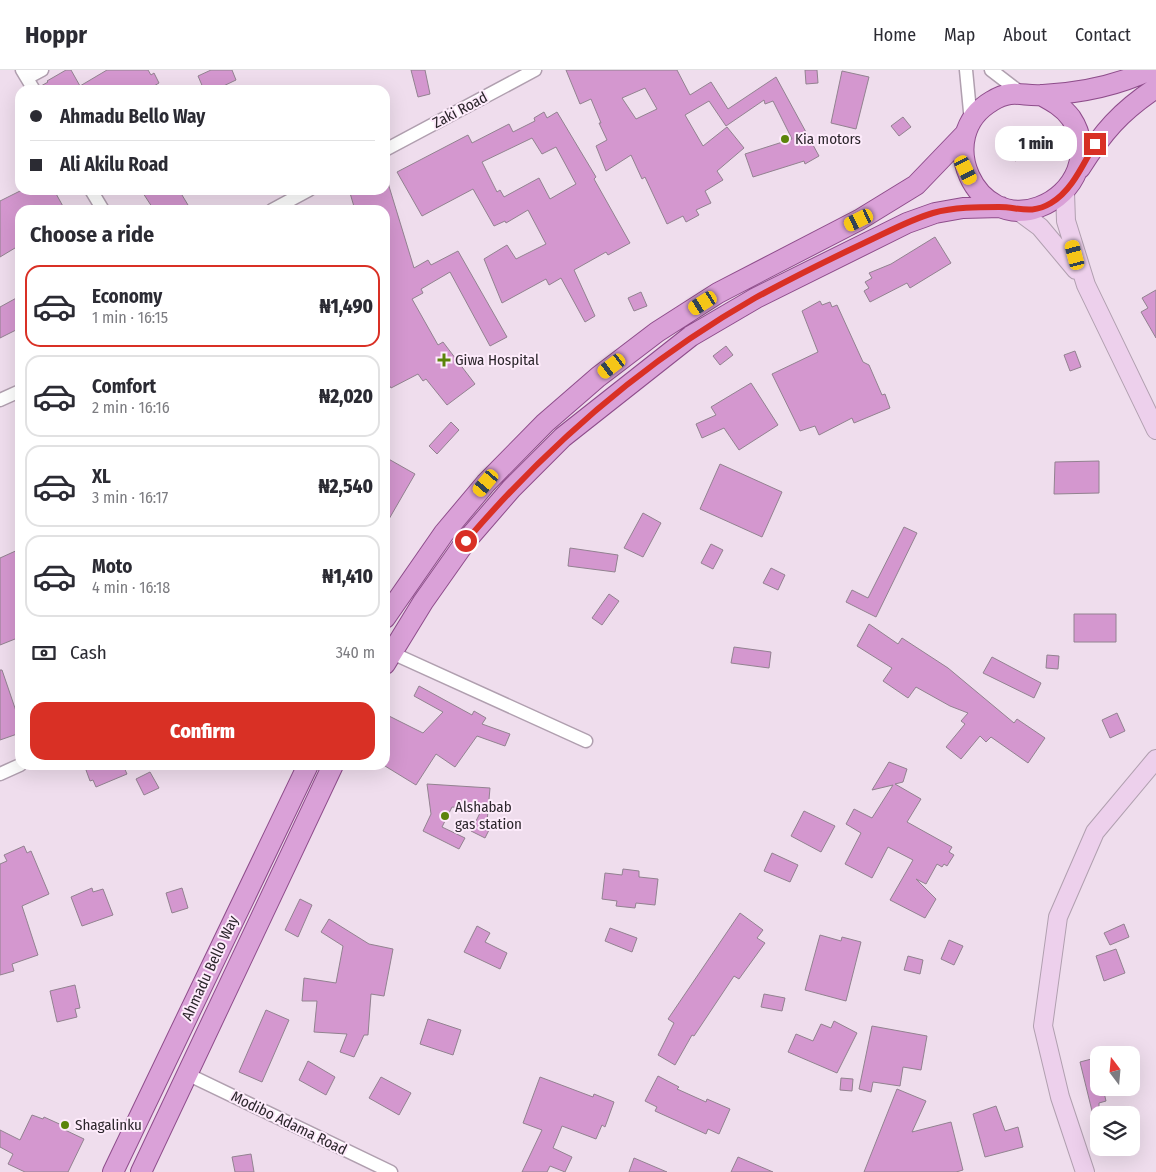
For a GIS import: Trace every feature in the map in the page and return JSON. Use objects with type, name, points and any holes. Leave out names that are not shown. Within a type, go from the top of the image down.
[{"type":"main road","points":[[1041,96],[1095,89],[1128,80],[1150,70]]},
{"type":"main road","points":[[390,656],[423,602],[466,541],[511,489],[564,437],[691,336],[756,298],[907,223],[934,213],[963,208],[1035,209],[1051,203],[1065,192],[1111,123],[1156,88]]},
{"type":"main road","points":[[390,611],[444,533],[486,483],[545,424],[598,377],[656,332],[718,293],[859,220],[916,186],[968,128],[980,110],[992,101],[1006,95],[1021,92],[1041,96],[1058,104],[1071,118],[1079,135],[1081,153],[1078,172]]},
{"type":"main road","points":[[968,128],[962,152],[973,186],[986,198],[1040,227],[1069,259],[1086,285],[1156,430]]},
{"type":"main road","points":[[1065,192],[1066,221],[1086,285]]},
{"type":"main road","points":[[1085,1172],[1060,1097],[1044,1026],[1058,917],[1095,832],[1156,759]]},
{"type":"main road","name":"Ahmadu Bello Way","points":[[113,1172],[306,770]]},
{"type":"main road","name":"Ahmadu Bello Way","points":[[141,1172],[331,770]]},
{"type":"street","points":[[31,85],[24,74],[42,70]]},
{"type":"street","name":"Zaki Road","points":[[390,147],[535,70]]},
{"type":"street","points":[[966,70],[968,128]]},
{"type":"street","points":[[991,70],[1021,92]]},
{"type":"street","points":[[281,205],[300,195]]},
{"type":"street","points":[[0,400],[15,393]]},
{"type":"street","points":[[390,660],[586,741]]},
{"type":"street","points":[[0,774],[15,767]]},
{"type":"street","name":"Modibo Adama Road","points":[[187,1074],[391,1172]]},
{"type":"building","points":[[66,70],[71,70],[79,85],[43,85]]},
{"type":"building","points":[[107,70],[148,70],[151,75],[154,73],[159,83],[156,85],[82,85]]},
{"type":"building","points":[[211,70],[232,70],[236,80],[226,85],[202,85],[198,76]]},
{"type":"building","points":[[411,70],[425,70],[430,94],[418,97]]},
{"type":"building","points":[[566,70],[677,70],[690,95],[711,82],[728,109],[776,77],[819,156],[805,164],[804,161],[753,177],[745,154],[792,139],[773,101],[765,104],[764,100],[726,126],[709,101],[685,115],[703,146],[727,127],[744,148],[717,171],[723,180],[705,191],[711,203],[696,210],[699,215],[686,222],[683,216],[667,224],[645,177],[642,179],[631,155],[606,171],[596,146],[607,140],[599,123],[601,123],[591,99],[580,104]],"holes":[[[645,88],[657,109],[636,119],[622,98]]]},
{"type":"building","points":[[805,70],[817,70],[818,83],[806,84]]},
{"type":"building","points":[[842,71],[869,77],[856,129],[831,123]]},
{"type":"building","points":[[544,112],[547,118],[557,112],[596,177],[594,179],[630,243],[608,255],[606,252],[574,270],[595,316],[585,322],[561,278],[549,285],[546,279],[502,303],[484,259],[507,245],[516,259],[546,244],[528,210],[506,223],[505,221],[494,226],[473,189],[422,216],[397,172],[468,135],[472,143],[509,124],[513,132],[535,121],[534,118]],"holes":[[[532,138],[542,154],[556,147],[576,184],[550,199],[539,178],[504,197],[500,190],[497,192],[482,162]]]},
{"type":"building","points":[[903,117],[911,127],[899,136],[891,126]]},
{"type":"building","points":[[1019,146],[1025,156],[1015,161],[1009,152]]},
{"type":"building","points":[[390,190],[414,268],[428,260],[431,265],[458,251],[507,337],[490,346],[450,272],[421,289],[423,293],[412,299],[438,345],[443,342],[475,384],[447,405],[426,379],[423,381],[418,374],[391,388],[390,386],[390,205],[354,205],[351,195],[390,195]]},
{"type":"building","points":[[15,194],[57,195],[62,205],[15,205],[15,248],[0,257],[0,201]]},
{"type":"building","points":[[144,195],[182,195],[188,205],[151,205]]},
{"type":"building","points":[[935,237],[951,263],[910,288],[907,283],[870,302],[864,291],[869,288],[865,282],[872,278],[869,273],[891,264]]},
{"type":"building","points":[[1156,290],[1156,338],[1141,312],[1148,308],[1142,298]]},
{"type":"building","points":[[641,292],[647,306],[634,311],[628,298]]},
{"type":"building","points":[[15,299],[15,330],[0,338],[0,307]]},
{"type":"building","points":[[820,301],[822,305],[830,302],[832,307],[837,305],[863,362],[869,365],[882,395],[885,394],[890,408],[854,423],[852,418],[819,435],[815,426],[800,431],[772,374],[818,352],[802,311]]},
{"type":"building","points":[[726,346],[733,355],[720,365],[713,356]]},
{"type":"building","points":[[1075,351],[1081,367],[1070,371],[1064,355]]},
{"type":"building","points":[[751,383],[778,425],[739,450],[724,428],[702,438],[696,424],[716,415],[711,407]]},
{"type":"building","points":[[451,422],[459,430],[437,454],[429,446]]},
{"type":"building","points":[[390,460],[415,474],[390,517]]},
{"type":"building","points":[[1099,461],[1099,493],[1054,494],[1055,462]]},
{"type":"building","points":[[720,464],[782,492],[762,537],[700,509]]},
{"type":"building","points":[[643,513],[661,523],[643,557],[624,548]]},
{"type":"building","points":[[904,527],[917,533],[876,617],[846,602],[852,590],[868,598]]},
{"type":"building","points":[[711,544],[723,550],[713,569],[701,563]]},
{"type":"building","points":[[570,548],[618,555],[615,572],[568,566]]},
{"type":"building","points":[[15,551],[15,639],[0,645],[0,558]]},
{"type":"building","points":[[771,568],[785,575],[778,590],[763,583]]},
{"type":"building","points":[[609,594],[619,601],[602,625],[592,618]]},
{"type":"building","points":[[1074,614],[1116,614],[1116,642],[1074,642]]},
{"type":"building","points":[[869,624],[898,644],[902,638],[948,668],[1014,723],[1017,719],[1045,738],[1028,763],[991,737],[986,742],[980,736],[961,759],[946,747],[965,724],[961,721],[968,713],[950,706],[916,687],[908,698],[883,681],[892,668],[857,646]]},
{"type":"building","points":[[734,647],[771,652],[769,668],[731,663]]},
{"type":"building","points":[[1047,655],[1059,656],[1058,669],[1046,668]]},
{"type":"building","points":[[992,657],[1041,683],[1034,698],[983,673]]},
{"type":"building","points":[[0,670],[2,670],[15,708],[15,735],[0,740]]},
{"type":"building","points":[[419,686],[472,715],[474,711],[486,718],[482,724],[510,734],[505,746],[477,736],[455,767],[436,754],[416,785],[390,769],[390,716],[423,733],[443,712],[414,696]]},
{"type":"building","points":[[1117,713],[1125,731],[1110,738],[1102,720]]},
{"type":"building","points":[[889,762],[907,769],[903,782],[895,784],[921,799],[907,822],[952,847],[949,852],[954,855],[947,866],[944,864],[942,867],[937,864],[926,884],[916,879],[936,899],[925,918],[890,900],[913,860],[888,847],[872,878],[845,864],[861,833],[846,824],[854,809],[872,818],[893,785],[872,790]]},
{"type":"building","points":[[86,770],[125,770],[127,774],[96,787],[93,780],[90,781]]},
{"type":"building","points":[[150,772],[159,788],[144,795],[136,779]]},
{"type":"building","points":[[427,784],[490,788],[487,822],[492,824],[485,838],[471,831],[482,809],[452,807],[442,827],[465,838],[459,849],[423,831],[431,814]]},
{"type":"building","points":[[804,811],[835,826],[821,852],[791,836]]},
{"type":"building","points":[[24,846],[27,853],[31,851],[49,894],[22,906],[38,955],[12,964],[14,971],[0,975],[0,864],[7,861],[4,855]]},
{"type":"building","points":[[772,853],[798,865],[790,882],[764,871]]},
{"type":"building","points":[[623,869],[639,871],[639,877],[658,879],[655,905],[636,903],[635,908],[616,906],[617,901],[602,899],[605,873],[622,875]]},
{"type":"building","points":[[92,888],[93,892],[103,889],[113,915],[82,926],[71,897]]},
{"type":"building","points":[[182,888],[188,908],[172,913],[166,893]]},
{"type":"building","points":[[300,899],[312,905],[298,937],[285,930]]},
{"type":"building","points":[[740,913],[763,930],[757,938],[765,943],[739,979],[734,976],[694,1036],[692,1035],[675,1065],[658,1055],[674,1023],[668,1019]]},
{"type":"building","points":[[329,919],[369,944],[393,949],[384,996],[371,994],[368,1035],[364,1035],[354,1057],[340,1052],[347,1034],[314,1032],[317,1001],[302,1001],[304,978],[336,983],[343,946],[321,932]]},
{"type":"building","points":[[1124,924],[1129,937],[1110,945],[1104,933]]},
{"type":"building","points":[[477,926],[490,933],[485,942],[507,953],[500,969],[464,952]]},
{"type":"building","points":[[610,928],[637,938],[632,952],[605,941]]},
{"type":"building","points":[[820,935],[841,941],[842,937],[861,942],[846,1001],[805,990]]},
{"type":"building","points":[[949,940],[963,946],[954,965],[941,959]]},
{"type":"building","points":[[1116,949],[1125,973],[1104,981],[1096,956]]},
{"type":"building","points":[[908,956],[923,960],[920,974],[904,970]]},
{"type":"building","points":[[75,985],[80,1008],[75,1009],[77,1017],[57,1022],[50,991]]},
{"type":"building","points":[[764,994],[785,998],[782,1011],[761,1007]]},
{"type":"building","points":[[266,1010],[289,1020],[262,1082],[239,1072]]},
{"type":"building","points":[[428,1019],[461,1030],[453,1055],[420,1044]]},
{"type":"building","points":[[834,1021],[857,1033],[837,1073],[788,1052],[796,1034],[813,1041],[821,1024],[831,1028]]},
{"type":"building","points":[[872,1026],[927,1036],[921,1070],[903,1067],[900,1086],[873,1082],[871,1092],[859,1089]]},
{"type":"building","points":[[1090,1059],[1090,1096],[1105,1096],[1106,1101],[1099,1103],[1099,1106],[1091,1106],[1080,1062]]},
{"type":"building","points":[[308,1061],[335,1077],[326,1095],[299,1080]]},
{"type":"building","points":[[658,1076],[679,1087],[677,1089],[706,1102],[707,1099],[730,1109],[719,1134],[708,1129],[706,1134],[655,1111],[657,1107],[645,1101]]},
{"type":"building","points":[[381,1077],[411,1093],[399,1115],[369,1098]]},
{"type":"building","points":[[540,1077],[593,1097],[594,1094],[614,1102],[605,1127],[602,1125],[596,1139],[562,1126],[553,1148],[572,1157],[565,1172],[550,1166],[547,1172],[522,1172],[542,1130],[523,1123]]},
{"type":"building","points":[[841,1078],[853,1079],[852,1091],[840,1090]]},
{"type":"building","points":[[897,1089],[926,1101],[912,1132],[951,1122],[963,1170],[956,1172],[864,1172]]},
{"type":"building","points":[[996,1106],[1005,1131],[1018,1127],[1023,1147],[985,1157],[973,1114]]},
{"type":"building","points":[[32,1115],[43,1119],[44,1117],[66,1127],[65,1130],[84,1139],[68,1172],[25,1172],[8,1164],[13,1154],[0,1147],[0,1130],[20,1140]]},
{"type":"building","points":[[251,1154],[254,1172],[235,1172],[232,1157]]},
{"type":"building","points":[[738,1157],[773,1172],[731,1172]]},
{"type":"building","points":[[634,1158],[667,1172],[629,1172]]},
{"type":"place","name":"Kia motors","points":[[785,139]]},
{"type":"place","name":"Giwa Hospital","points":[[444,360]]},
{"type":"place","name":"Alshabab gas station","points":[[445,816]]},
{"type":"place","name":"Shagalinku","points":[[65,1125]]},
{"type":"route","points":[[466,541],[511,489],[564,437],[691,336],[756,298],[844,253],[907,223],[934,213],[963,208],[1001,207],[1017,210],[1035,209],[1051,203],[1065,192],[1072,183],[1095,144]]}]
